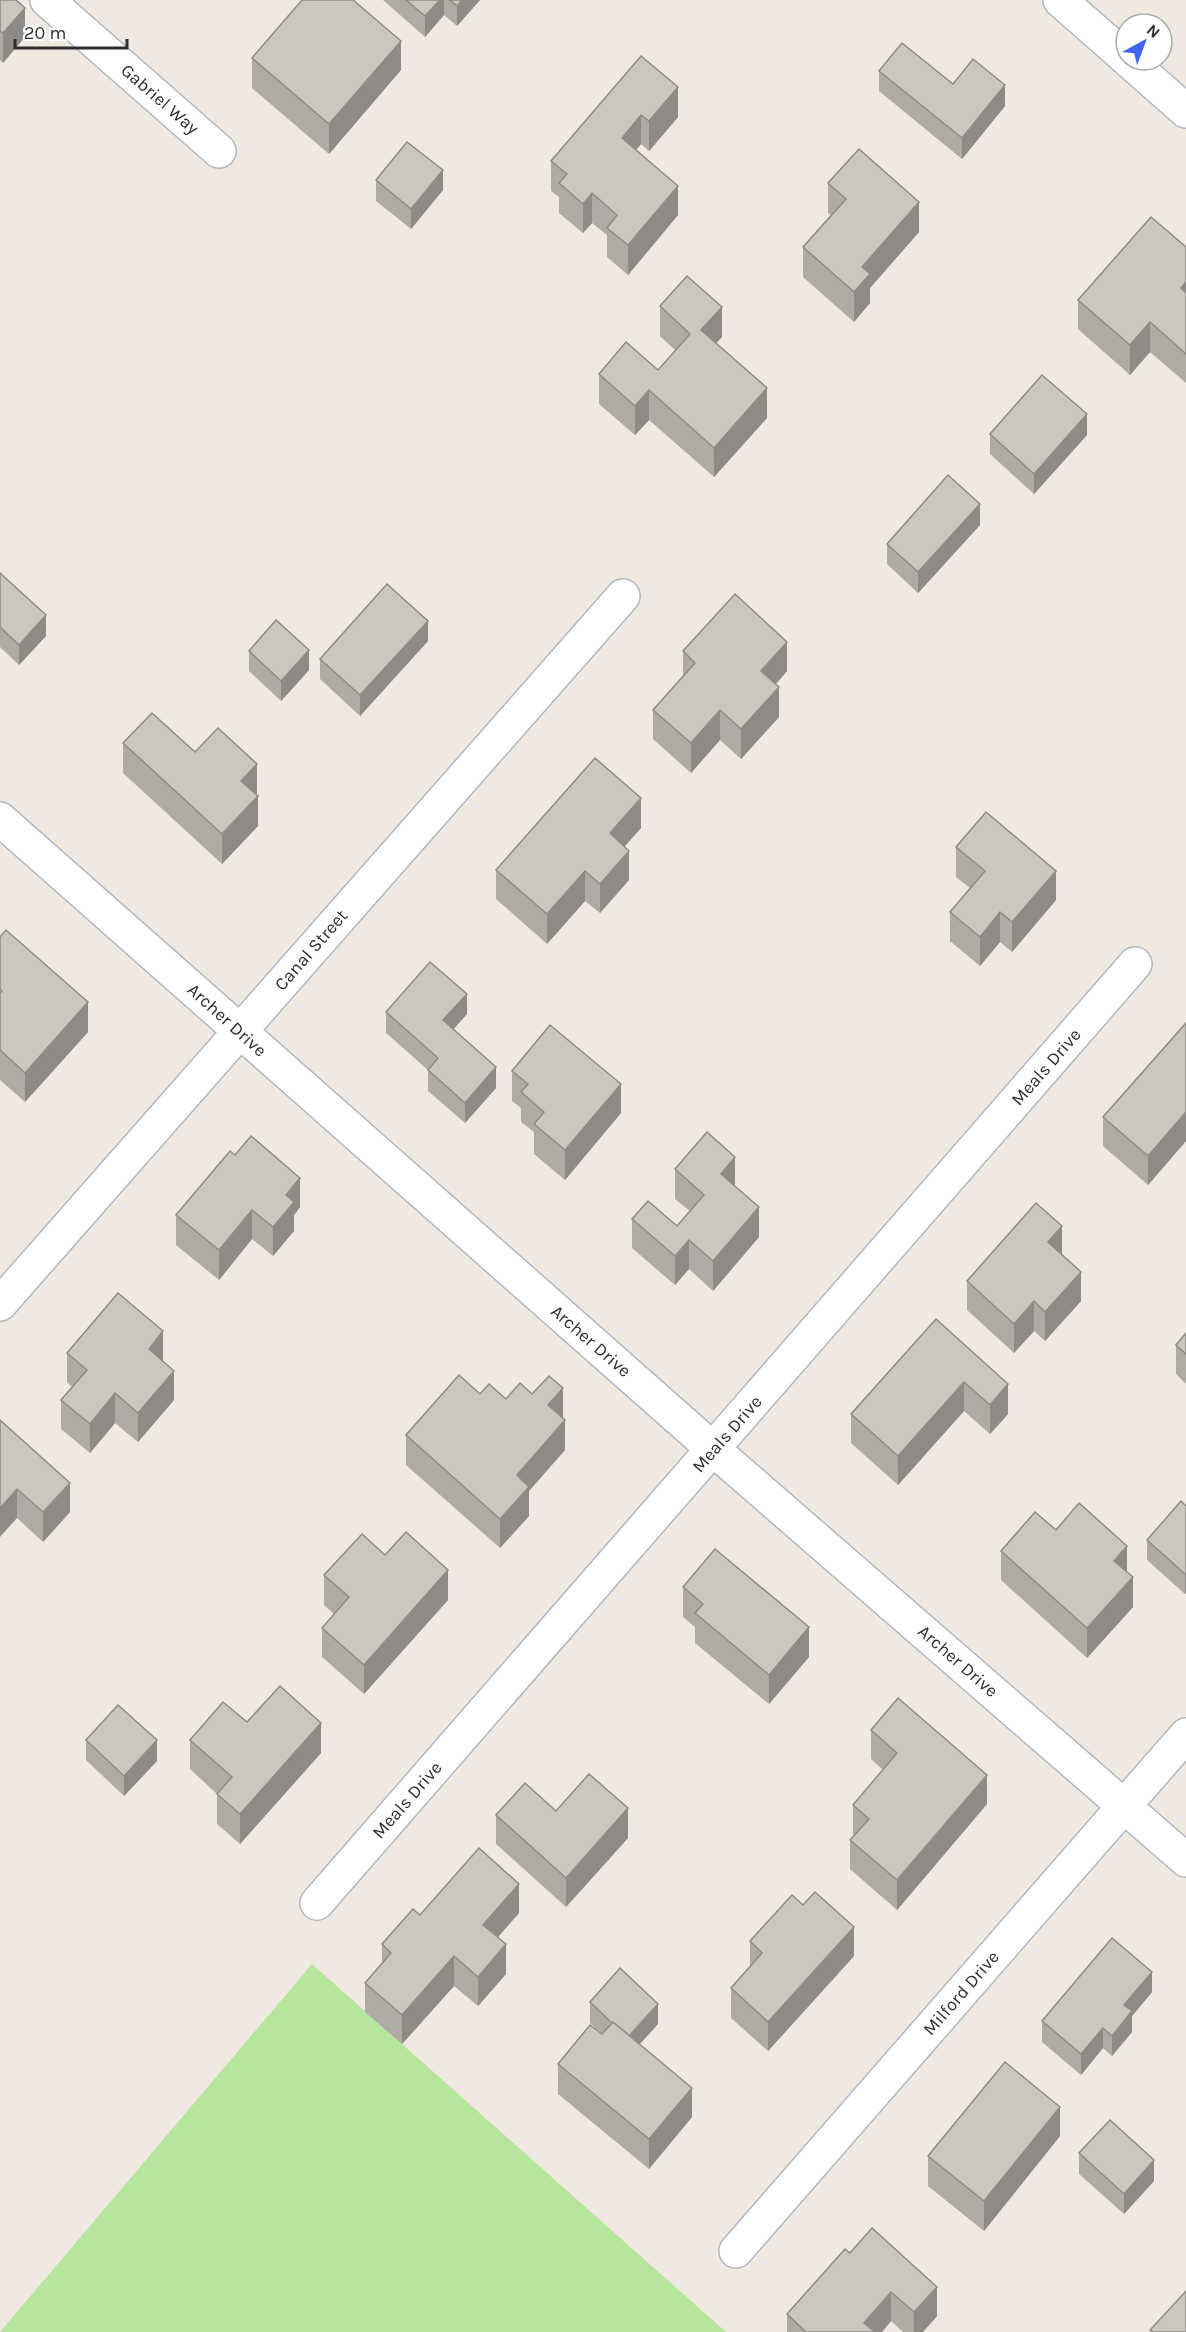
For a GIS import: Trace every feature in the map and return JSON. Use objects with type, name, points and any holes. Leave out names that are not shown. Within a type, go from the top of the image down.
[{"type":"street","name":"Gabriel Way","points":[[47,0],[219,151]]},
{"type":"street","points":[[1060,0],[1114,48]]},
{"type":"street","points":[[1142,72],[1186,111]]},
{"type":"street","name":"Canal Street","points":[[0,1304],[623,596]]},
{"type":"street","name":"Archer Drive","points":[[0,819],[714,1450],[1186,1860]]},
{"type":"street","name":"Meals Drive","points":[[317,1903],[1135,964]]},
{"type":"street","name":"Milford Drive","points":[[736,2251],[1186,1735]]},
{"type":"green space","points":[[312,1964],[726,2332],[0,2332]]},
{"type":"building","points":[[0,0],[16,0],[25,8],[3,33],[0,31]]},
{"type":"building","points":[[302,0],[353,0],[401,41],[329,124],[252,58]]},
{"type":"building","points":[[406,0],[440,0],[425,16]]},
{"type":"building","points":[[450,0],[462,0],[457,6]]},
{"type":"building","points":[[902,43],[953,84],[973,59],[1005,85],[962,138],[879,71]]},
{"type":"building","points":[[641,56],[678,87],[649,121],[641,115],[622,138],[678,186],[628,245],[607,228],[617,215],[592,193],[583,204],[559,183],[567,174],[551,161]]},
{"type":"building","points":[[407,142],[443,170],[411,209],[376,180]]},
{"type":"building","points":[[859,149],[919,202],[862,267],[870,274],[854,292],[803,247],[846,199],[828,183]]},
{"type":"building","points":[[1151,217],[1186,247],[1186,282],[1181,288],[1186,293],[1186,354],[1150,322],[1130,345],[1078,300]]},
{"type":"building","points":[[687,276],[722,307],[701,330],[767,388],[714,448],[649,390],[635,406],[599,374],[626,342],[658,370],[690,334],[660,306]]},
{"type":"building","points":[[1042,375],[1087,414],[1034,474],[990,434]]},
{"type":"building","points":[[948,475],[980,504],[918,572],[887,544]]},
{"type":"building","points":[[0,573],[46,615],[19,645],[0,627]]},
{"type":"building","points":[[387,584],[428,621],[360,695],[320,659]]},
{"type":"building","points":[[735,594],[787,642],[761,671],[779,687],[741,729],[720,710],[691,743],[653,710],[695,663],[683,651]]},
{"type":"building","points":[[276,620],[309,650],[281,681],[249,651]]},
{"type":"building","points":[[152,713],[195,752],[218,728],[257,764],[241,781],[258,796],[222,834],[123,743]]},
{"type":"building","points":[[595,758],[641,798],[610,833],[629,851],[600,884],[585,871],[547,914],[496,870]]},
{"type":"building","points":[[986,812],[1056,871],[1012,922],[1000,912],[980,937],[950,912],[985,871],[956,847]]},
{"type":"building","points":[[6,930],[88,1002],[25,1073],[0,1050],[0,993],[2,991],[0,989],[0,937]]},
{"type":"building","points":[[430,962],[467,994],[443,1020],[496,1067],[465,1103],[428,1070],[438,1058],[386,1012]]},
{"type":"building","points":[[1186,1023],[1186,1112],[1148,1156],[1103,1117]]},
{"type":"building","points":[[550,1025],[621,1084],[565,1150],[534,1124],[544,1112],[521,1092],[528,1084],[512,1071]]},
{"type":"building","points":[[707,1132],[735,1157],[721,1174],[759,1207],[713,1261],[689,1240],[675,1256],[632,1219],[648,1201],[677,1226],[704,1195],[675,1169]]},
{"type":"building","points":[[251,1136],[300,1178],[286,1195],[294,1202],[273,1227],[252,1210],[219,1250],[176,1215],[230,1151],[235,1155]]},
{"type":"building","points":[[1036,1203],[1062,1226],[1048,1242],[1081,1272],[1045,1312],[1034,1301],[1014,1324],[967,1281]]},
{"type":"building","points":[[118,1293],[163,1331],[149,1349],[174,1371],[138,1413],[115,1393],[90,1424],[61,1400],[87,1370],[67,1353]]},
{"type":"building","points":[[936,1319],[1008,1384],[990,1405],[964,1382],[898,1456],[851,1414]]},
{"type":"building","points":[[1186,1333],[1186,1354],[1176,1345]]},
{"type":"building","points":[[459,1375],[480,1394],[489,1384],[506,1399],[520,1383],[532,1394],[549,1376],[563,1388],[548,1405],[565,1420],[517,1475],[529,1487],[500,1519],[406,1435]]},
{"type":"building","points":[[0,1420],[70,1483],[43,1512],[17,1489],[0,1508]]},
{"type":"building","points":[[1181,1501],[1186,1506],[1185,1574],[1147,1540]]},
{"type":"building","points":[[1079,1503],[1127,1546],[1114,1561],[1133,1577],[1087,1628],[1001,1551],[1035,1512],[1056,1530]]},
{"type":"building","points":[[406,1532],[448,1570],[364,1665],[322,1628],[349,1597],[324,1575],[362,1534],[385,1555]]},
{"type":"building","points":[[715,1549],[809,1627],[769,1675],[695,1613],[703,1604],[683,1587]]},
{"type":"building","points":[[280,1686],[321,1723],[240,1814],[217,1794],[232,1777],[190,1740],[223,1702],[247,1722]]},
{"type":"building","points":[[898,1698],[987,1775],[897,1880],[850,1840],[869,1819],[853,1805],[897,1753],[871,1730]]},
{"type":"building","points":[[118,1705],[157,1740],[124,1776],[86,1740]]},
{"type":"building","points":[[589,1774],[628,1808],[566,1878],[496,1815],[525,1783],[556,1811]]},
{"type":"building","points":[[479,1848],[519,1884],[483,1925],[506,1944],[478,1977],[454,1956],[402,2015],[365,1983],[391,1953],[382,1944],[413,1909],[420,1915]]},
{"type":"building","points":[[815,1892],[854,1927],[768,2022],[731,1988],[762,1953],[750,1941],[792,1895],[803,1905]]},
{"type":"building","points":[[1112,1938],[1152,1972],[1124,2005],[1132,2011],[1112,2036],[1103,2028],[1081,2054],[1042,2021]]},
{"type":"building","points":[[620,1968],[658,2004],[629,2036],[590,2002]]},
{"type":"building","points":[[613,2022],[692,2088],[649,2139],[558,2064],[590,2025],[602,2034]]},
{"type":"building","points":[[1005,2062],[1060,2107],[984,2201],[928,2156]]},
{"type":"building","points":[[1110,2120],[1154,2160],[1124,2194],[1079,2153]]},
{"type":"building","points":[[872,2228],[937,2287],[914,2312],[891,2292],[864,2323],[875,2332],[806,2332],[787,2314],[845,2249],[850,2253]]},
{"type":"building","points":[[1186,2291],[1186,2332],[1153,2332],[1150,2330]]}]
